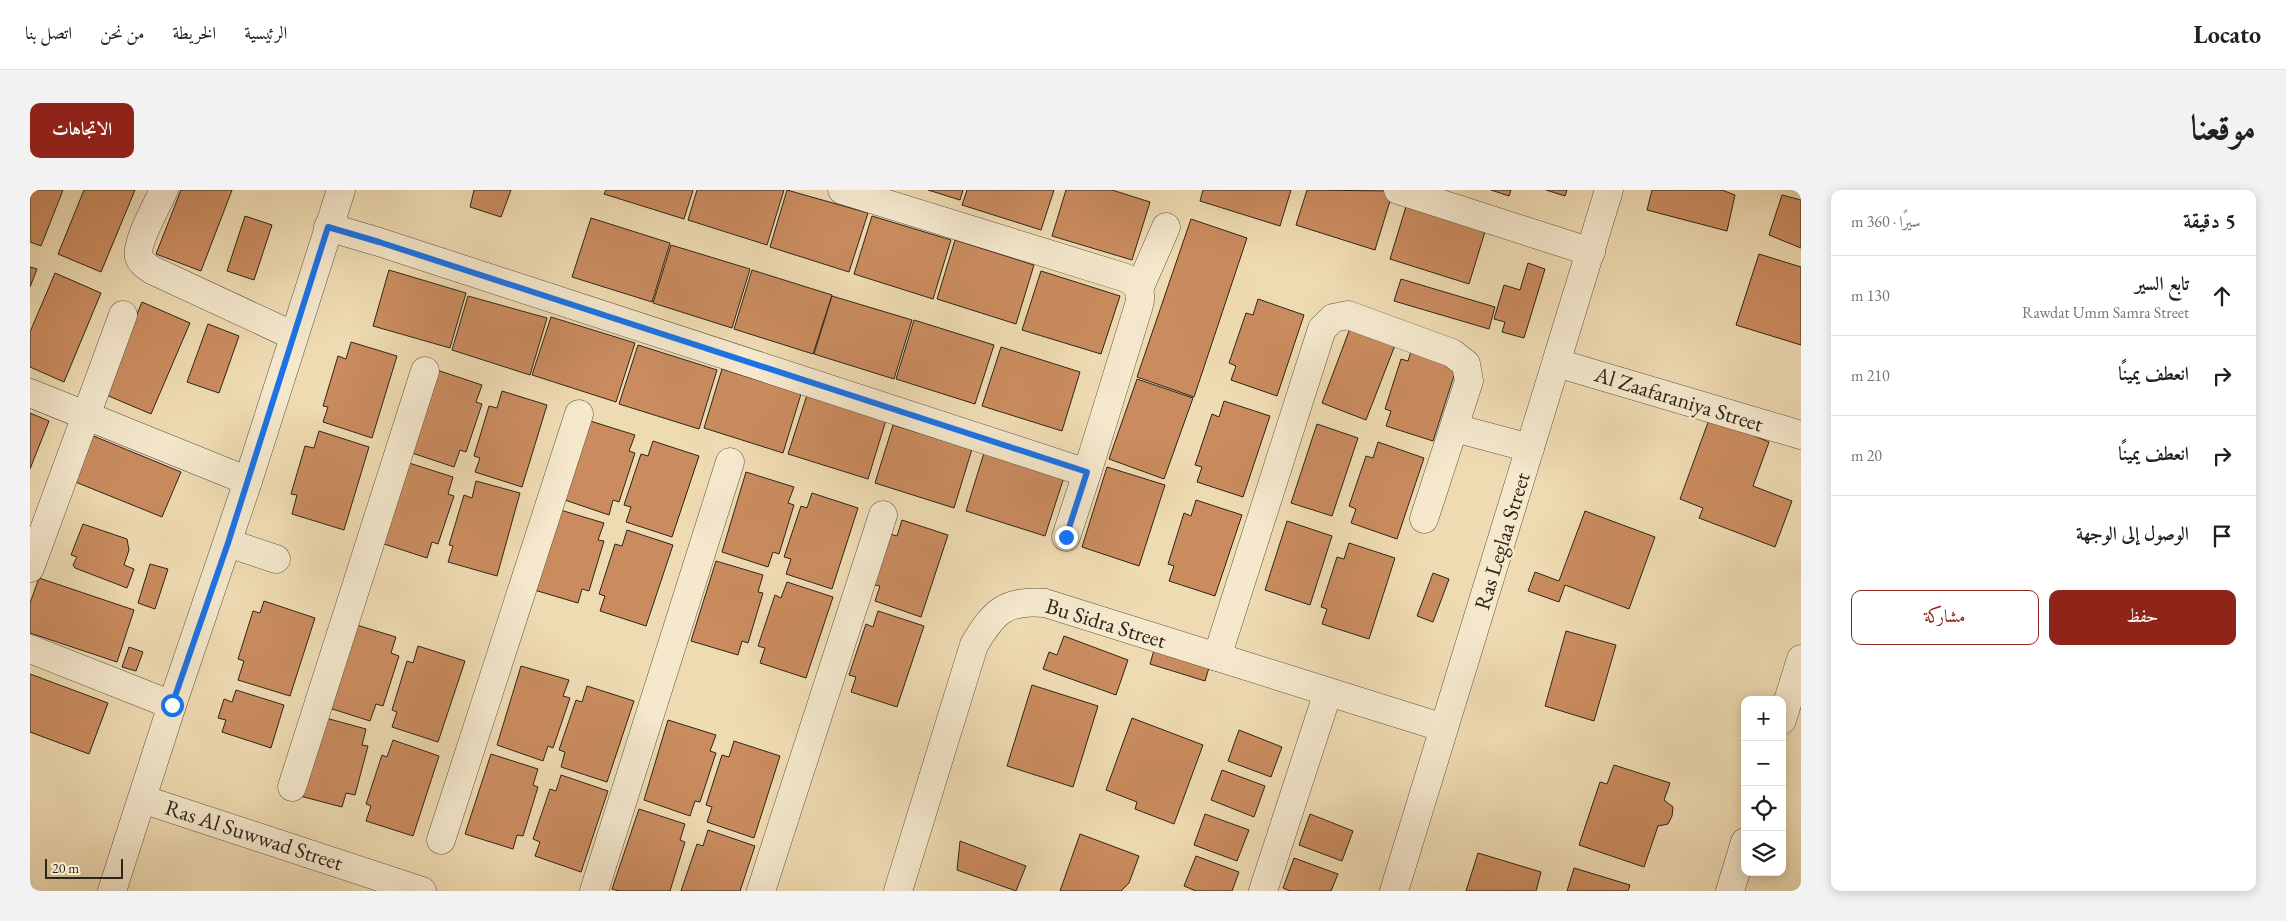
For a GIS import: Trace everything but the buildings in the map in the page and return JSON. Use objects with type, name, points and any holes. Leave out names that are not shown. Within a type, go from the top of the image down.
[{"type":"street","points":[[164,190],[140,244],[139,257],[142,262],[152,270],[294,336]]},
{"type":"street","points":[[112,891],[172,705],[228,543],[341,190]]},
{"type":"street","points":[[842,190],[1123,277],[1134,283],[1138,289],[1140,305],[1066,537]]},
{"type":"street","points":[[1398,190],[1591,252]]},
{"type":"street","name":"Ras Leglaa Street","points":[[1394,891],[1558,362],[1609,190]]},
{"type":"street","points":[[328,227],[389,245],[1087,472]]},
{"type":"street","points":[[1138,289],[1166,227]]},
{"type":"street","points":[[30,568],[123,315]]},
{"type":"street","points":[[1217,657],[1322,329],[1333,318],[1348,315],[1452,353],[1466,364],[1470,381],[1424,519]]},
{"type":"street","name":"Al Zaafaraniya Street","points":[[1558,362],[1801,435]]},
{"type":"street","points":[[292,787],[425,371]]},
{"type":"street","points":[[30,393],[248,481]]},
{"type":"street","points":[[441,840],[579,414]]},
{"type":"street","points":[[1455,428],[1530,448]]},
{"type":"street","points":[[594,891],[730,462]]},
{"type":"street","points":[[761,891],[883,515]]},
{"type":"street","points":[[228,543],[276,558]]},
{"type":"street","name":"Bu Sidra Street","points":[[898,891],[974,645],[985,625],[997,612],[1012,604],[1044,603],[1444,728]]},
{"type":"street","points":[[30,649],[172,705]]},
{"type":"street","points":[[1786,707],[1801,659]]},
{"type":"street","points":[[1264,891],[1328,692]]},
{"type":"street","name":"Ras Al Suwwad Street","points":[[142,799],[422,891]]},
{"type":"street","points":[[1730,891],[1741,855]]},
{"type":"route","points":[[172,705],[228,543],[328,227],[1087,472],[1066,537]]}]
